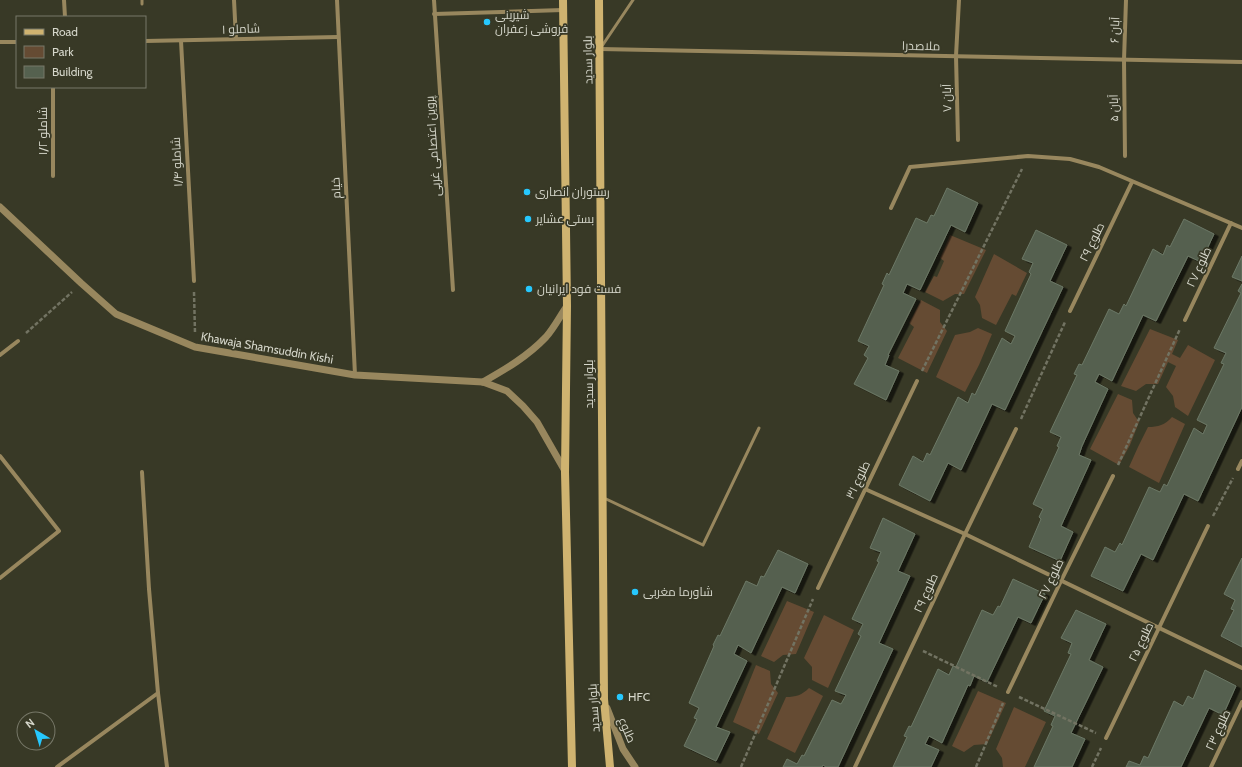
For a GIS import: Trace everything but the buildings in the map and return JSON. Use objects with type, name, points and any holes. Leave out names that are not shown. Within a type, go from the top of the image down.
[{"type":"main road","name":"بلوار سدید","points":[[563,0],[567,306],[565,472],[572,767]]},
{"type":"main road","name":"بلوار سدید","points":[[599,0],[604,699],[610,767]]},
{"type":"street","points":[[64,0],[65,16]]},
{"type":"street","points":[[234,0],[236,39]]},
{"type":"street","name":"خیام","points":[[337,0],[355,375]]},
{"type":"street","name":"پروین اعتصامی غربی","points":[[434,0],[453,290]]},
{"type":"street","name":"آبان ۷","points":[[958,140],[956,56],[959,0]]},
{"type":"street","name":"آبان ۶","points":[[1124,60],[1126,0]]},
{"type":"street","points":[[434,14],[564,10]]},
{"type":"street","name":"شاملو ۱","points":[[146,41],[338,37]]},
{"type":"street","name":"شاملو ۱/۴","points":[[181,41],[194,281]]},
{"type":"street","points":[[0,42],[16,42]]},
{"type":"street","name":"ملاصدرا","points":[[600,49],[1242,62]]},
{"type":"street","name":"آبان ۵","points":[[1124,60],[1125,156]]},
{"type":"street","name":"شاملو ۱/۲","points":[[53,88],[53,176]]},
{"type":"street","points":[[891,208],[910,167],[1028,156],[1070,159],[1099,167],[1242,228]]},
{"type":"street","name":"طلوع ۲۹","points":[[1070,311],[1132,182]]},
{"type":"street","name":"Khawaja Shamsuddin Kishi","points":[[0,206],[116,314],[195,347],[355,375],[483,382],[507,391],[537,422],[565,472]]},
{"type":"street","name":"طلوع ۲۷","points":[[1185,320],[1231,223]]},
{"type":"street","points":[[483,382],[531,352],[547,336],[567,306]]},
{"type":"street","points":[[0,355],[18,341]]},
{"type":"street","name":"طلوع ۳۱","points":[[818,588],[917,381]]},
{"type":"street","name":"طلوع ۲۹","points":[[855,767],[1016,429]]},
{"type":"street","points":[[0,456],[59,531],[0,578]]},
{"type":"street","points":[[1238,469],[1242,461]]},
{"type":"street","points":[[142,472],[149,589],[158,693],[167,767]]},
{"type":"street","name":"طلوع ۲۷","points":[[1008,692],[1113,476]]},
{"type":"street","points":[[865,489],[965,534],[1242,668]]},
{"type":"street","name":"طلوع ۲۵","points":[[1106,738],[1208,526]]},
{"type":"street","points":[[57,767],[158,693]]},
{"type":"street","name":"طلوع","points":[[604,699],[623,749],[635,767]]},
{"type":"street","name":"طلوع ۲۳","points":[[1211,767],[1242,702]]},
{"type":"lane","points":[[600,49],[633,0]]},
{"type":"lane","points":[[602,498],[703,546],[759,428]]},
{"type":"path","points":[[917,381],[1028,156]]},
{"type":"path","points":[[194,281],[195,347]]},
{"type":"path","points":[[18,341],[81,283]]},
{"type":"path","points":[[1016,429],[1070,311]]},
{"type":"path","points":[[1113,476],[1185,320]]},
{"type":"path","points":[[1208,526],[1238,469]]},
{"type":"path","points":[[741,767],[818,588]]},
{"type":"path","points":[[976,767],[1008,692]]},
{"type":"path","points":[[1092,767],[1106,738]]},
{"type":"green space","points":[[950,235],[986,250],[964,294],[955,294],[943,301],[925,292],[934,276],[937,277],[944,261],[940,258]]},
{"type":"green space","points":[[994,254],[1027,273],[1016,296],[1012,294],[996,325],[982,318],[980,305],[975,297]]},
{"type":"green space","points":[[921,300],[940,310],[940,322],[947,331],[927,373],[898,358],[914,327],[909,323]]},
{"type":"green space","points":[[978,328],[992,334],[979,365],[965,392],[936,377],[955,335],[970,332]]},
{"type":"green space","points":[[1150,329],[1178,340],[1172,354],[1180,358],[1188,345],[1215,360],[1188,416],[1175,407],[1173,396],[1166,387],[1176,366],[1168,362],[1158,384],[1146,384],[1136,391],[1121,386]]},
{"type":"green space","points":[[1118,394],[1132,400],[1133,413],[1139,422],[1130,445],[1119,465],[1090,449]]},
{"type":"green space","points":[[1172,417],[1185,424],[1159,483],[1129,467],[1148,427],[1161,425]]},
{"type":"green space","points":[[787,601],[814,612],[796,654],[783,655],[774,662],[761,656]]},
{"type":"green space","points":[[824,615],[854,630],[828,688],[812,680],[812,667],[804,658]]},
{"type":"green space","points":[[756,665],[770,671],[771,684],[778,693],[759,734],[733,722]]},
{"type":"green space","points":[[809,688],[823,696],[795,753],[767,739],[786,697],[799,695]]},
{"type":"green space","points":[[978,691],[1006,703],[987,744],[974,745],[964,752],[952,746]]},
{"type":"green space","points":[[1014,707],[1046,722],[1025,767],[1003,767],[1002,758],[996,749]]},
{"type":"place","name":"شیرینی فروشی زعفران","points":[[487,22]]},
{"type":"place","name":"رستوران انصاری","points":[[527,192]]},
{"type":"place","name":"بستی عشایر","points":[[528,219]]},
{"type":"place","name":"فست فود ایرانیان","points":[[529,289]]},
{"type":"place","name":"شاورما مغربی","points":[[635,592]]},
{"type":"place","name":"HFC","points":[[620,697]]}]
